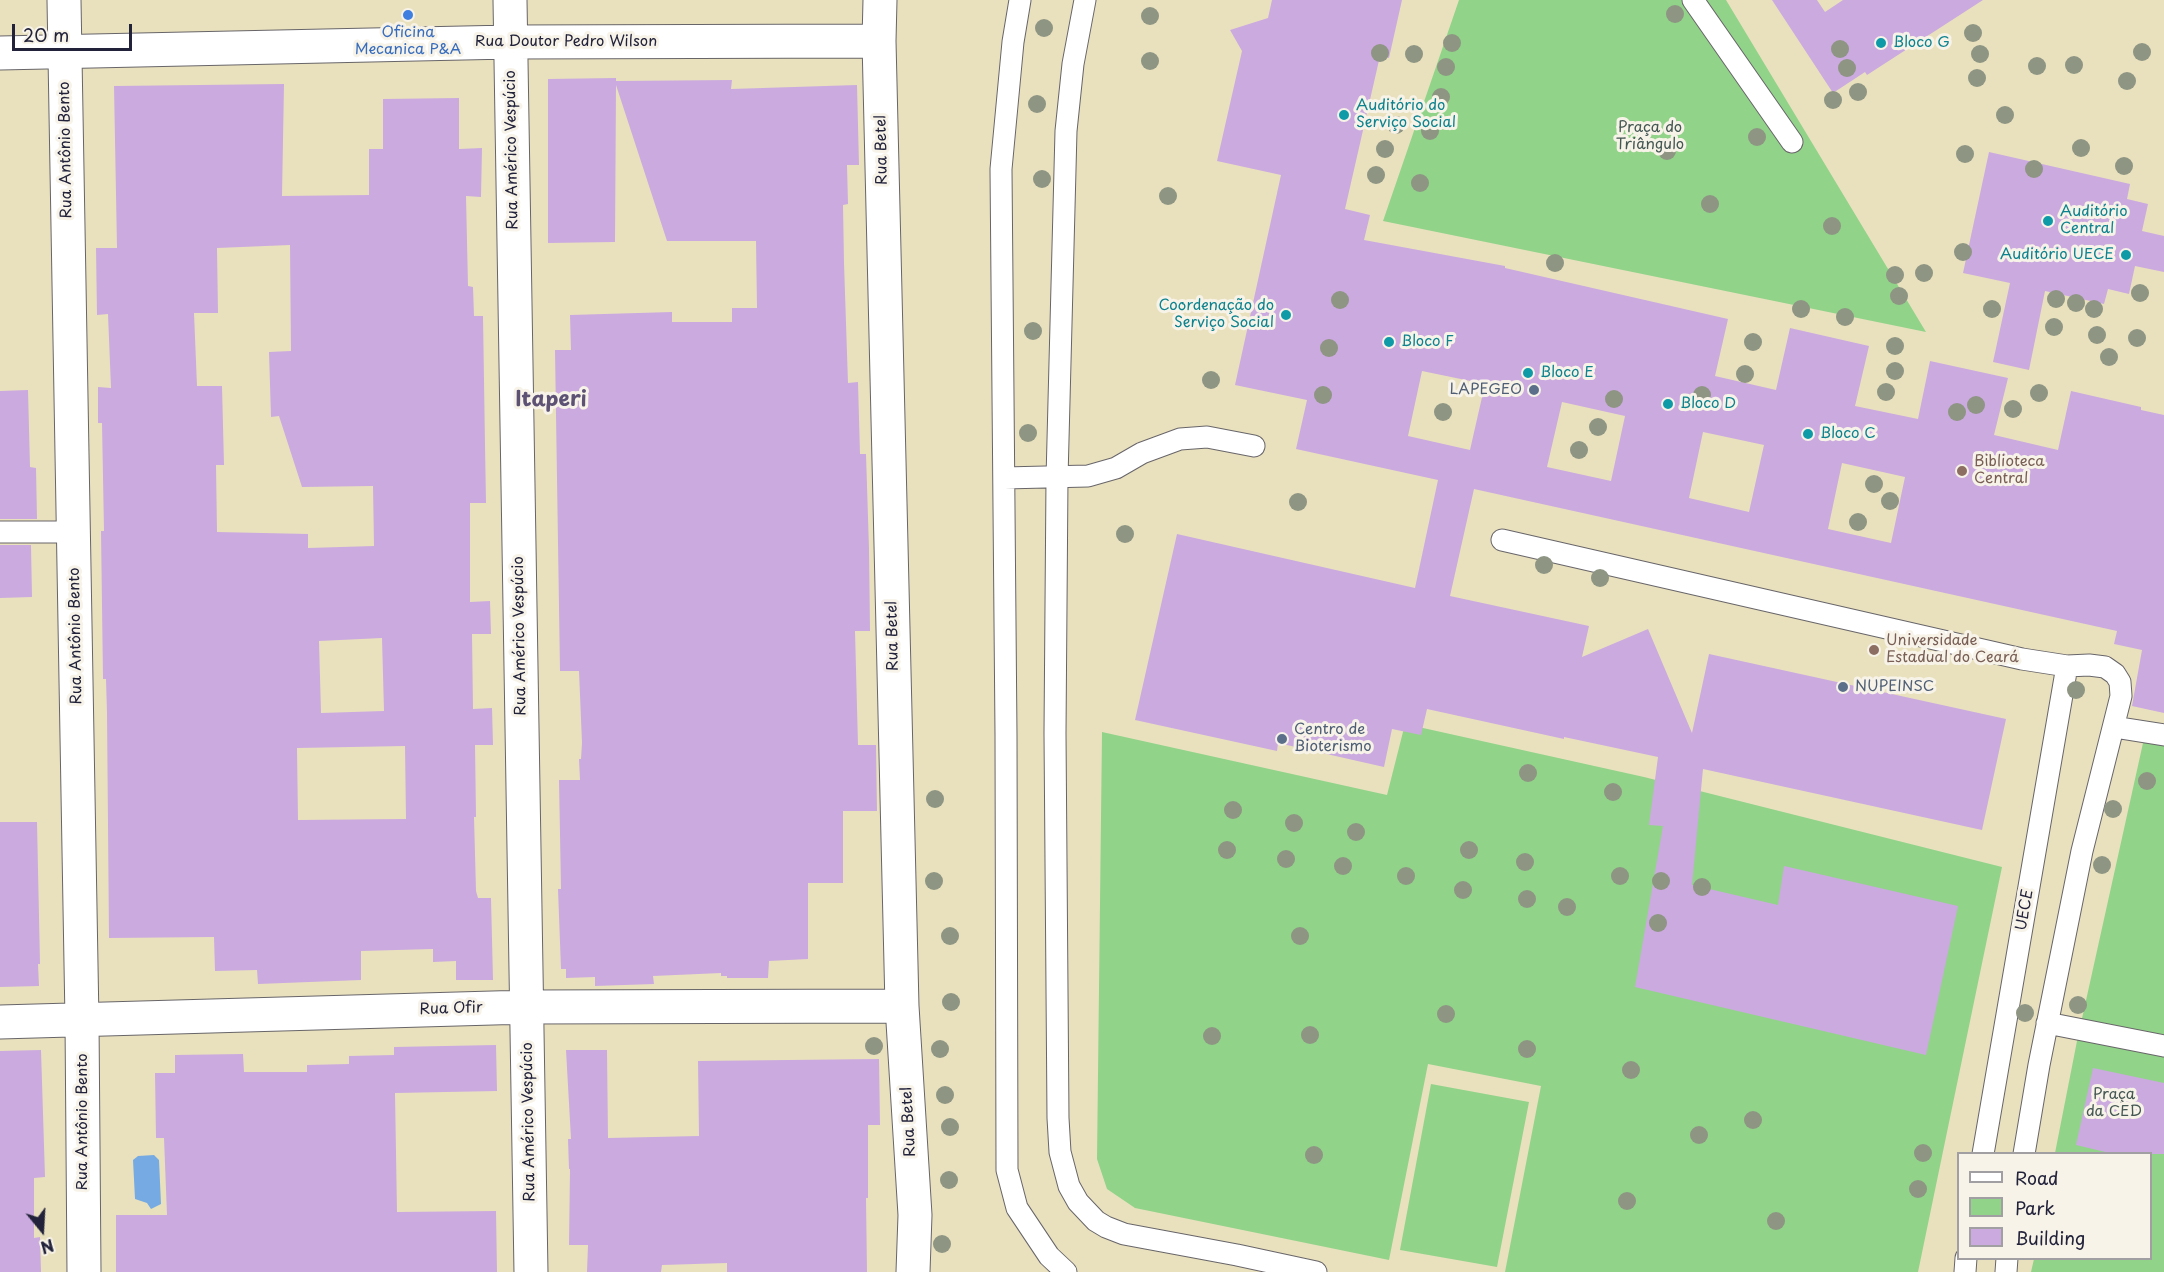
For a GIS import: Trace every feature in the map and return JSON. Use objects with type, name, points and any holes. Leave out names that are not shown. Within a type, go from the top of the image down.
[{"type":"street","name":"Rua Antônio Bento","points":[[64,0],[82,1020],[84,1272]]},
{"type":"street","name":"Rua Américo Vespúcio","points":[[510,0],[531,1272]]},
{"type":"street","name":"Rua Betel","points":[[880,0],[879,41],[902,1006],[915,1215],[913,1272]]},
{"type":"street","name":"Rua Doutor Pedro Wilson","points":[[0,53],[510,42],[879,41]]},
{"type":"street","name":"Rua Ofir","points":[[0,1022],[528,1007],[902,1006]]},
{"type":"lane","points":[[1020,0],[1013,42],[1001,169],[1007,1170],[1017,1208],[1049,1256],[1066,1272]]},
{"type":"lane","points":[[1085,0],[1073,64],[1066,131],[1057,478],[1055,745],[1060,1152],[1069,1186],[1078,1202],[1096,1221],[1124,1234],[1234,1263],[1316,1272]]},
{"type":"lane","points":[[1693,0],[1792,142]]},
{"type":"lane","points":[[1004,478],[1088,476],[1116,468],[1142,453],[1180,439],[1207,437],[1254,446]]},
{"type":"lane","points":[[0,532],[74,532]]},
{"type":"lane","points":[[1502,540],[2022,659],[2067,666],[2105,667],[2115,674],[2122,689],[2082,851],[2047,1023],[2024,1152]]},
{"type":"lane","name":"UECE","points":[[1983,1152],[2067,666]]},
{"type":"lane","points":[[2114,727],[2164,735]]},
{"type":"lane","points":[[2047,1023],[2164,1046]]},
{"type":"green space","name":"Praça do Triângulo","points":[[1459,0],[1726,0],[1926,332],[1383,221]]},
{"type":"green space","points":[[1405,724],[1644,777],[2002,867],[1918,1272],[1505,1272],[1541,1086],[1428,1064],[1389,1260],[1135,1208],[1107,1189],[1097,1159],[1102,732],[1387,795]]},
{"type":"green space","name":"Praça da CED","points":[[2147,725],[2164,728],[2164,1272],[2031,1272],[2034,1260],[2152,1260],[2152,1152],[2055,1152],[2077,1041]]},
{"type":"green space","points":[[1431,1084],[1529,1102],[1497,1267],[1400,1250]]},
{"type":"water","points":[[154,1155],[159,1160],[161,1204],[151,1209],[147,1203],[135,1199],[133,1160],[138,1156]]},
{"type":"building","points":[[1272,0],[1402,0],[1389,58],[1380,56],[1345,209],[1370,215],[1364,240],[1505,266],[1505,268],[1728,319],[1715,376],[1776,390],[1790,328],[1869,346],[1855,406],[1918,419],[1930,361],[2008,378],[1994,435],[2058,450],[2071,391],[2141,407],[2141,410],[2164,415],[2164,713],[2132,706],[2142,650],[2114,644],[2117,631],[1474,489],[1450,596],[1589,626],[1582,657],[1648,629],[1692,733],[1709,654],[2006,719],[1982,830],[1703,769],[1692,885],[1778,905],[1784,866],[1958,906],[1926,1055],[1635,987],[1663,826],[1649,825],[1658,757],[1427,709],[1421,735],[1392,729],[1384,767],[1278,743],[1277,751],[1135,720],[1177,534],[1415,588],[1438,480],[1296,449],[1307,400],[1235,385],[1281,175],[1217,161],[1242,51],[1230,30],[1268,18]],"holes":[[[1422,371],[1485,384],[1470,450],[1408,436]],[[1562,402],[1625,416],[1611,481],[1547,467]],[[1703,432],[1764,445],[1749,512],[1689,498]],[[1842,463],[1905,477],[1891,543],[1828,529]]]},
{"type":"building","name":"Bloco G","points":[[1772,0],[1817,0],[1825,12],[1843,0],[1983,0],[1867,75],[1865,72],[1833,93]]},
{"type":"building","points":[[616,78],[616,81],[732,80],[731,89],[857,85],[859,165],[847,165],[848,204],[843,205],[844,263],[848,383],[858,382],[860,454],[866,454],[869,549],[870,631],[855,631],[858,745],[876,745],[877,811],[843,811],[843,883],[808,883],[808,959],[769,961],[768,978],[727,978],[727,976],[721,976],[721,973],[653,976],[654,984],[595,986],[595,977],[566,978],[566,969],[561,969],[558,889],[561,889],[559,780],[580,780],[579,759],[581,759],[582,743],[579,671],[560,671],[555,350],[571,350],[570,315],[672,312],[672,322],[732,322],[732,308],[757,308],[756,241],[667,241],[616,85],[615,242],[548,243],[548,79]]},
{"type":"building","points":[[284,84],[282,196],[369,195],[369,149],[383,149],[383,99],[459,98],[459,149],[482,148],[481,197],[466,196],[468,286],[473,287],[474,316],[483,316],[486,503],[470,503],[470,602],[490,601],[491,634],[472,634],[473,709],[492,708],[493,745],[475,745],[476,817],[474,817],[476,891],[478,898],[491,898],[493,980],[456,980],[456,961],[433,962],[433,949],[361,951],[361,980],[258,984],[257,970],[215,971],[214,937],[109,938],[107,713],[106,679],[103,679],[102,423],[98,423],[98,387],[111,388],[108,314],[97,315],[96,248],[117,248],[114,86]],"holes":[[[290,245],[291,351],[269,352],[271,417],[279,416],[302,487],[373,486],[374,546],[308,548],[308,534],[217,532],[216,465],[224,465],[222,386],[197,386],[194,313],[218,313],[217,248]],[[382,638],[384,711],[321,713],[319,641]],[[405,746],[406,819],[298,820],[297,748]]]},
{"type":"building","name":"Auditório Central","points":[[1989,152],[2130,184],[2127,199],[2148,204],[2142,231],[2164,236],[2164,272],[2135,266],[2129,294],[2108,289],[2104,304],[2045,291],[2029,370],[1993,362],[2010,283],[1963,273]]},
{"type":"building","points":[[28,390],[30,467],[36,468],[37,519],[0,519],[0,391]]},
{"type":"building","points":[[0,545],[31,545],[32,597],[0,598]]},
{"type":"building","points":[[0,822],[37,822],[39,986],[0,987]]},
{"type":"building","points":[[496,1045],[497,1091],[395,1093],[397,1212],[496,1211],[497,1272],[116,1272],[116,1215],[167,1215],[164,1138],[156,1138],[155,1073],[175,1073],[175,1055],[243,1054],[244,1072],[307,1072],[307,1065],[349,1064],[349,1056],[394,1055],[394,1047]]},
{"type":"building","points":[[41,1050],[45,1177],[34,1178],[34,1238],[40,1237],[41,1272],[0,1272],[0,1051]]},
{"type":"building","points":[[566,1050],[607,1050],[608,1138],[699,1136],[698,1061],[879,1059],[880,1125],[868,1125],[867,1272],[727,1272],[727,1263],[662,1265],[661,1272],[587,1272],[588,1245],[569,1245],[568,1139],[571,1139]]},
{"type":"building","points":[[2093,1068],[2164,1083],[2164,1154],[2106,1152],[2076,1145]]},
{"type":"place","name":"Oficina Mecanica P&A","points":[[408,15]]},
{"type":"place","name":"Bloco G","points":[[1881,43]]},
{"type":"place","name":"Auditório do Serviço Social","points":[[1344,115]]},
{"type":"place","name":"Auditório Central","points":[[2048,221]]},
{"type":"place","name":"Auditório UECE","points":[[2126,255]]},
{"type":"place","name":"Coordenação do Serviço Social","points":[[1286,315]]},
{"type":"place","name":"Bloco F","points":[[1389,342]]},
{"type":"place","name":"Bloco E","points":[[1528,373]]},
{"type":"place","name":"LAPEGEO","points":[[1534,390]]},
{"type":"place","name":"Bloco D","points":[[1668,404]]},
{"type":"place","name":"Bloco C","points":[[1808,434]]},
{"type":"place","name":"Biblioteca Central","points":[[1962,471]]},
{"type":"place","name":"Universidade Estadual do Ceará","points":[[1874,650]]},
{"type":"place","name":"NUPEINSC","points":[[1843,687]]},
{"type":"place","name":"Centro de Bioterismo","points":[[1282,739]]},
{"type":"district","name":"Itaperi","points":[[551,400]]}]
